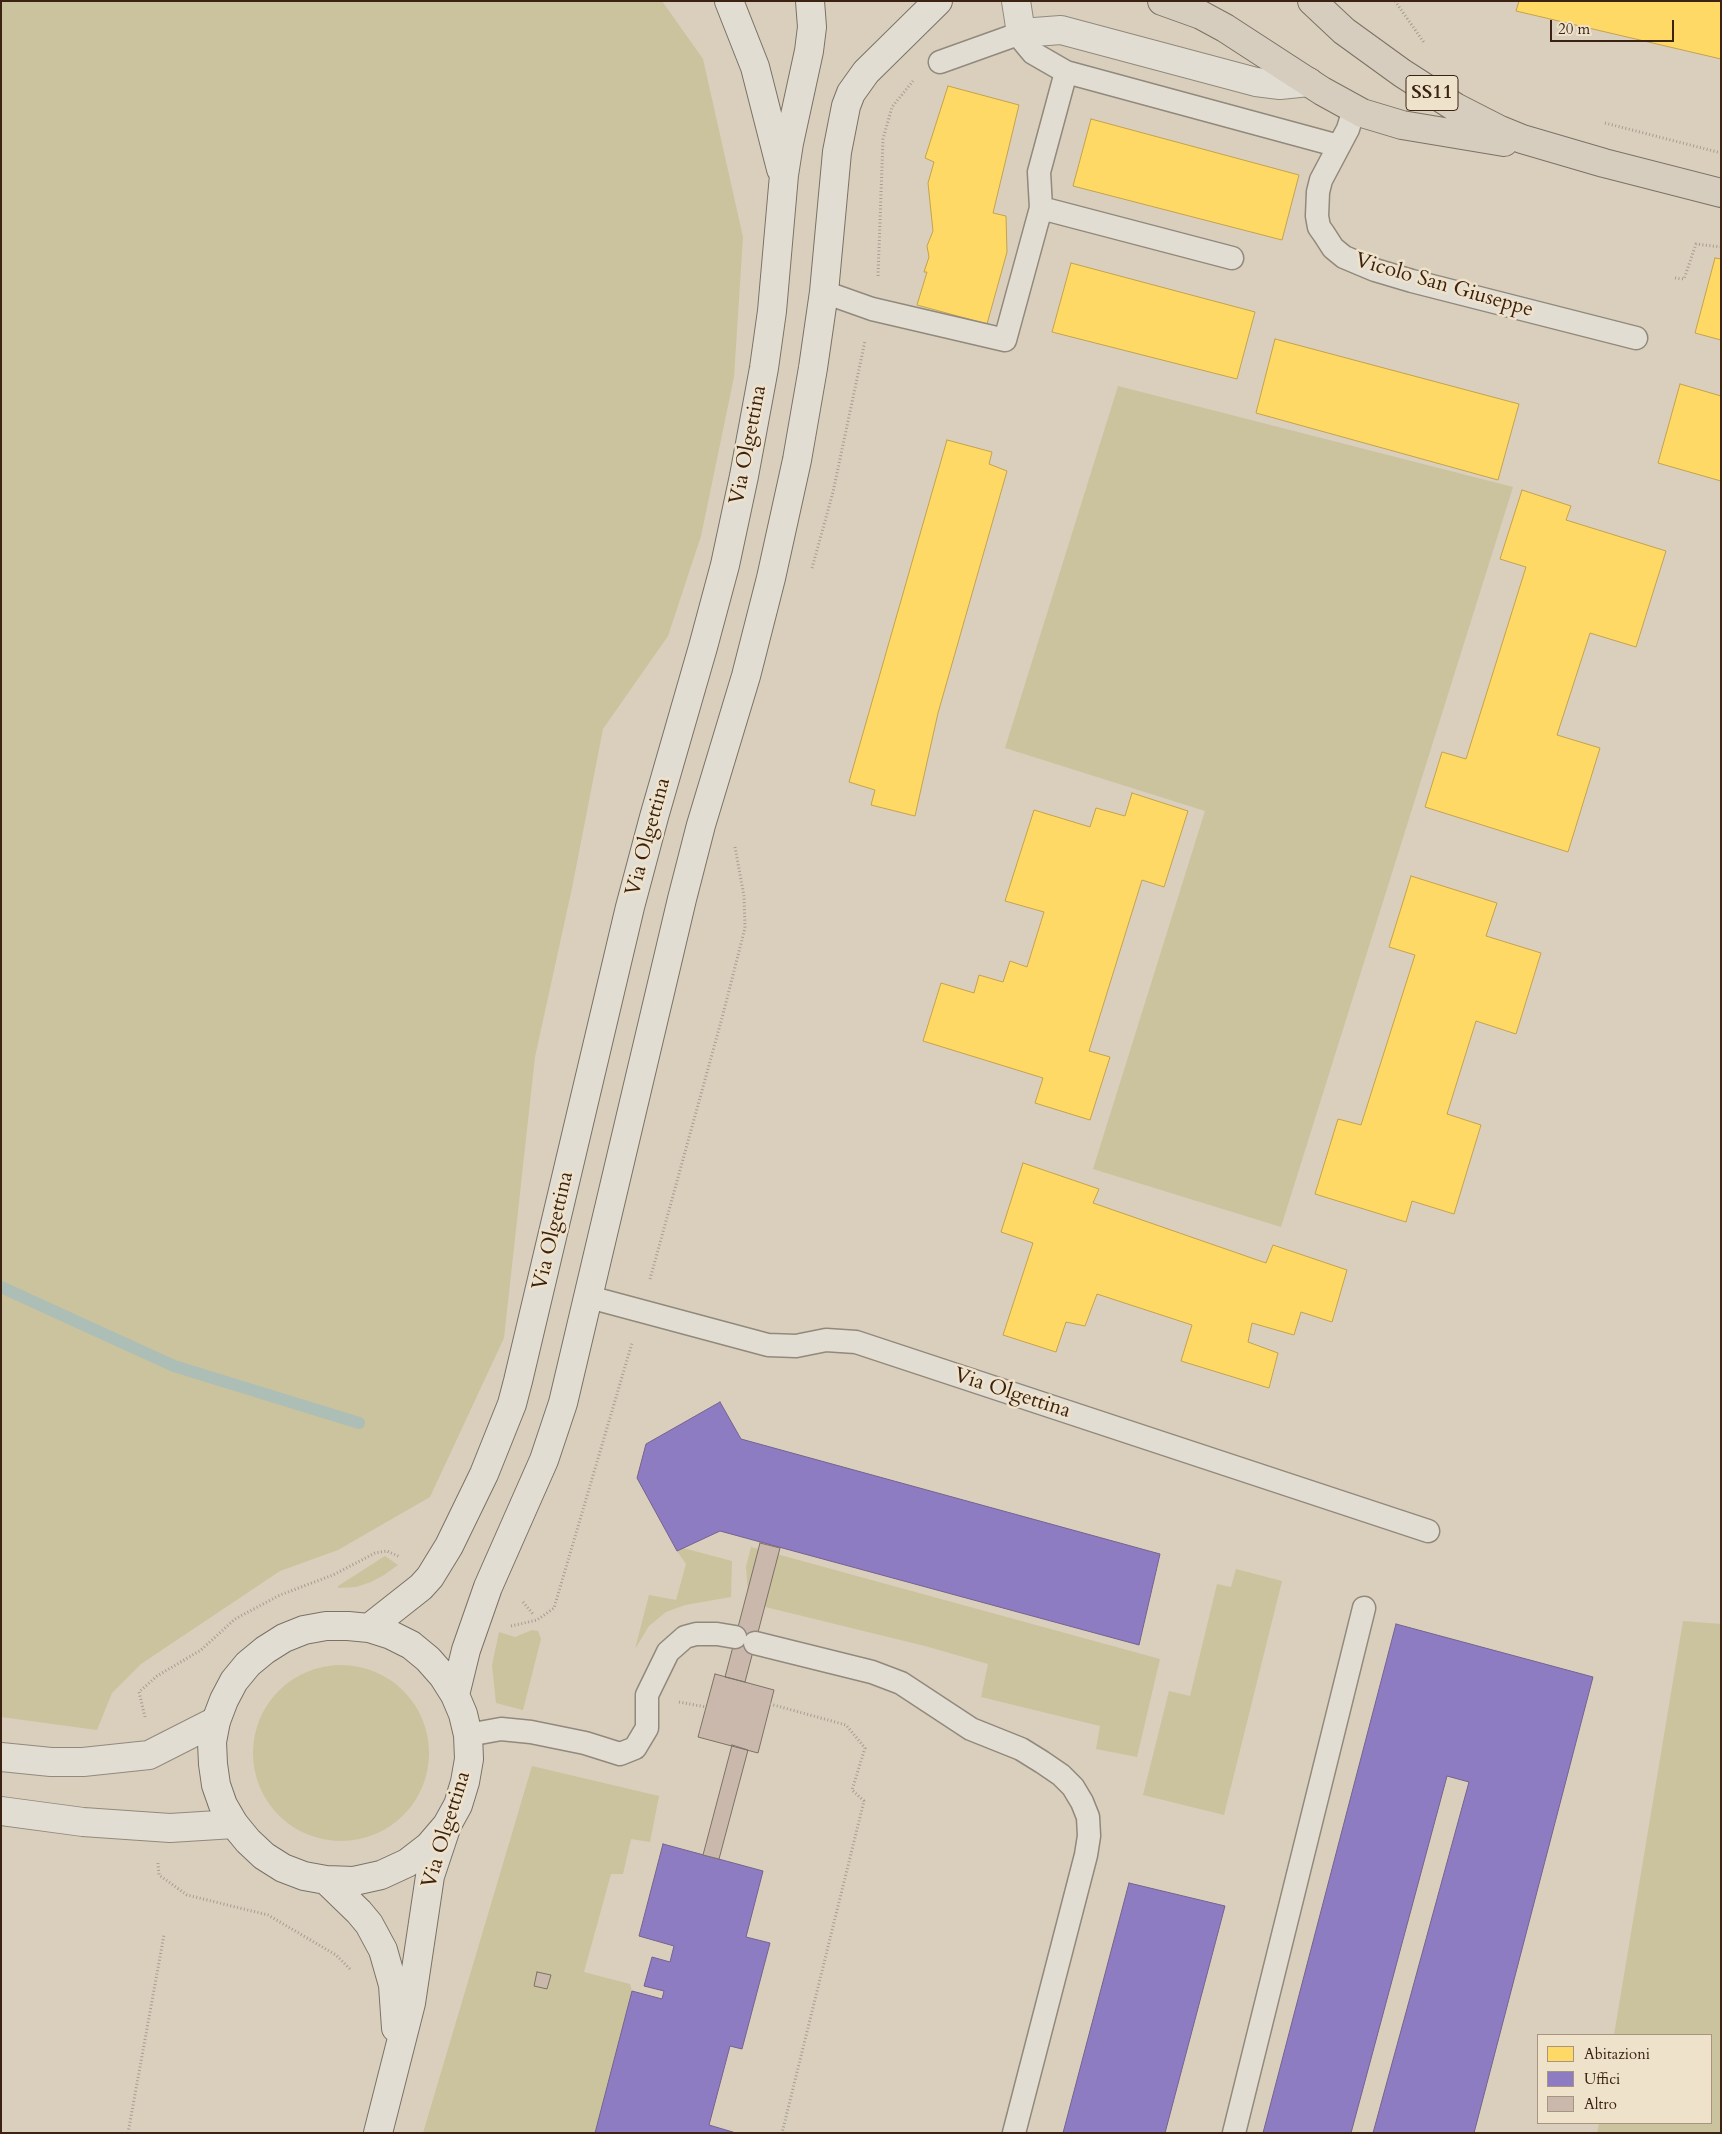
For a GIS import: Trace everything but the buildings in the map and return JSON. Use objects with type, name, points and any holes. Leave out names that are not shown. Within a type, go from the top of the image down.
[{"type":"main road","name":"SS11","points":[[1162,1],[1201,15],[1225,28],[1354,109],[1402,125],[1570,153]]},
{"type":"main road","name":"SS11","points":[[1312,1],[1344,31],[1378,57],[1455,107],[1510,135],[1721,193]]},
{"type":"street","points":[[729,1],[755,67],[784,183]]},
{"type":"street","name":"Via Olgettina","points":[[369,1628],[411,1596],[430,1577],[465,1516],[512,1404],[536,1312],[630,907],[725,565],[744,476],[765,360],[775,288],[791,128],[809,51],[812,27],[810,1]]},
{"type":"street","points":[[455,1694],[466,1650],[488,1587],[527,1501],[547,1451],[563,1403],[682,899],[748,667],[781,540],[809,396],[824,292],[837,152],[842,123],[851,93],[866,72],[938,1]]},
{"type":"street","points":[[1016,1],[1021,33],[1061,30],[1256,82],[1280,85],[1309,82]]},
{"type":"street","name":"Via Olgettina","points":[[378,2133],[411,2003],[430,1876],[447,1825],[458,1805],[466,1782],[469,1759],[468,1735],[463,1714],[455,1694],[428,1659],[411,1646],[391,1635],[369,1628],[326,1626],[304,1630],[284,1638],[265,1650],[248,1664],[234,1681],[216,1721],[212,1742],[213,1764],[223,1805],[234,1824],[248,1841],[271,1860],[304,1876],[326,1880],[354,1880],[381,1875],[407,1863],[429,1846],[447,1825]]},
{"type":"street","points":[[1,1757],[83,1762],[149,1755],[216,1721]]},
{"type":"street","points":[[1,1811],[83,1822],[170,1828],[234,1824]]},
{"type":"street","name":"Via Olgettina","points":[[326,1880],[369,1924],[383,1950],[393,1985],[398,2057]]},
{"type":"lane","points":[[940,62],[1021,33],[1023,41],[1034,53],[1066,72],[1338,146]]},
{"type":"lane","points":[[824,292],[872,309],[1005,340],[1041,208],[1039,172],[1066,72]]},
{"type":"lane","name":"Vicolo San Giuseppe","points":[[1354,109],[1348,129],[1321,180],[1318,192],[1317,216],[1319,227],[1333,248],[1344,257],[1375,270],[1402,278],[1636,338]]},
{"type":"lane","points":[[1041,208],[1232,258]]},
{"type":"lane","name":"Via Olgettina","points":[[589,1297],[768,1345],[796,1346],[826,1340],[856,1342],[1428,1531]]},
{"type":"lane","points":[[1234,2133],[1364,1608]]},
{"type":"lane","points":[[468,1735],[501,1729],[531,1732],[585,1743],[620,1754],[635,1748],[647,1728],[647,1695],[668,1652],[685,1638],[696,1634],[717,1634],[886,1676],[915,1690],[950,1717],[971,1729],[1021,1749],[1061,1775],[1073,1787],[1088,1817],[1089,1836],[1086,1855],[1014,2133]]},
{"type":"path","points":[[1395,1],[1426,46]]},
{"type":"path","points":[[812,569],[834,492],[880,265],[883,139],[892,107],[912,82],[940,62]]},
{"type":"path","points":[[1603,123],[1721,153]]},
{"type":"path","points":[[1675,278],[1684,279],[1696,244],[1721,247]]},
{"type":"path","points":[[504,1623],[513,1627],[537,1620],[554,1608],[641,1311],[745,928],[744,896],[734,848],[737,838]]},
{"type":"path","points":[[523,1602],[532,1614]]},
{"type":"path","points":[[770,1704],[846,1725],[865,1748],[852,1790],[864,1801],[782,2133]]},
{"type":"path","points":[[158,1856],[159,1875],[187,1895],[268,1915],[336,1954],[356,1975]]},
{"type":"path","points":[[128,2133],[164,1935]]},
{"type":"shaded area","points":[[1,1],[662,1],[703,59],[743,237],[734,377],[701,536],[668,636],[603,729],[572,888],[535,1057],[504,1338],[430,1497],[338,1550],[280,1571],[141,1664],[112,1693],[97,1730],[1,1717]]},
{"type":"shaded area","points":[[1118,386],[1513,487],[1281,1227],[1093,1169],[1205,811],[1005,748]]},
{"type":"shaded area","points":[[751,1547],[1160,1659],[1137,1757],[1096,1749],[1100,1726],[981,1697],[988,1664],[925,1646],[749,1603],[746,1567]]},
{"type":"shaded area","points":[[683,1548],[732,1561],[731,1597],[685,1605],[666,1612],[649,1626],[635,1649],[649,1595],[676,1600],[686,1564],[677,1551]]},
{"type":"shaded area","points":[[385,1556],[398,1565],[371,1582],[356,1587],[338,1588],[338,1586]]},
{"type":"shaded area","points":[[1236,1569],[1282,1581],[1224,1815],[1143,1795],[1169,1691],[1190,1696],[1217,1584],[1231,1587]]},
{"type":"shaded area","points":[[1683,1621],[1721,1624],[1721,2133],[1597,2133],[1599,2124],[1712,2124],[1712,2034],[1614,2034]]},
{"type":"shaded area","points":[[532,1630],[538,1631],[541,1639],[523,1710],[496,1703],[492,1665],[499,1632],[515,1637]]},
{"type":"shaded area","points":[[341,1665],[375,1672],[397,1685],[409,1697],[422,1719],[429,1753],[422,1787],[409,1809],[397,1821],[375,1834],[341,1841],[307,1834],[285,1821],[273,1809],[260,1787],[253,1753],[260,1719],[273,1697],[285,1685],[307,1672]]},
{"type":"shaded area","points":[[532,1766],[659,1796],[650,1842],[631,1839],[623,1874],[611,1874],[584,1972],[630,1984],[632,1991],[595,2133],[423,2133]]},
{"type":"waterway","points":[[1,1287],[174,1366],[359,1423]]}]
